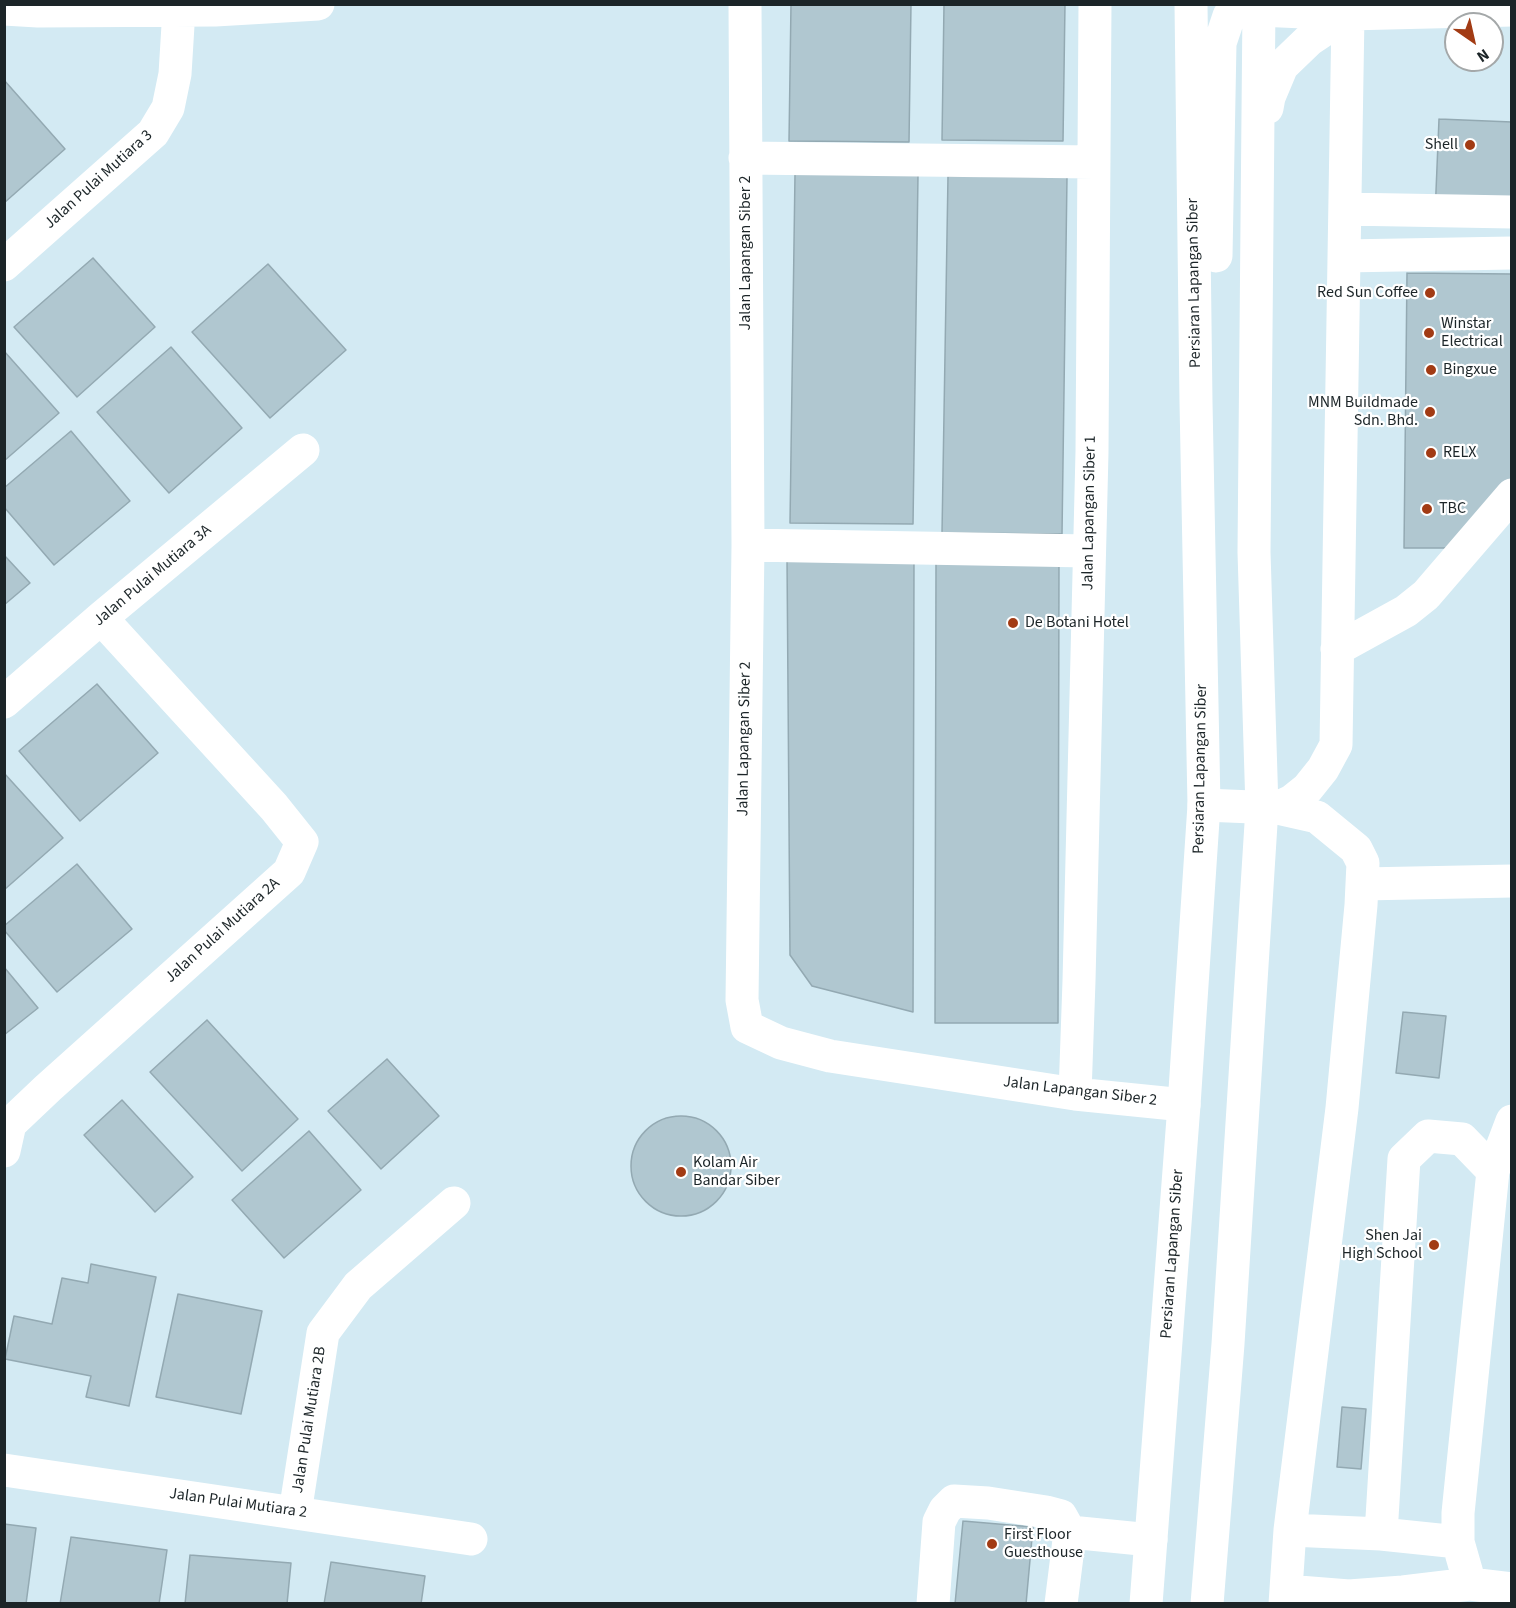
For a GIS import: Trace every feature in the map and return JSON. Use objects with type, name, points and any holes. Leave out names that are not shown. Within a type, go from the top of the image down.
[{"type":"street","points":[[4,9],[215,10],[318,4]]},
{"type":"street","name":"Jalan Lapangan Siber 2","points":[[745,4],[748,544],[742,1000],[747,1027],[781,1043],[830,1056],[1075,1094],[1184,1105]]},
{"type":"street","name":"Jalan Lapangan Siber 1","points":[[1075,1094],[1092,441],[1095,4]]},
{"type":"street","name":"Persiaran Lapangan Siber","points":[[1146,1604],[1184,1105],[1204,804],[1191,4]]},
{"type":"street","points":[[1196,402],[1214,373],[1220,42],[1229,16],[1251,6],[1348,14],[1512,10]]},
{"type":"street","points":[[1207,1604],[1269,808],[1254,552],[1257,178],[1251,6]]},
{"type":"street","name":"Jalan Pulai Mutiara 3","points":[[4,266],[153,133],[168,108],[179,9]]},
{"type":"street","points":[[1257,178],[1269,97],[1282,66],[1309,40],[1348,14]]},
{"type":"street","points":[[1269,808],[1292,801],[1307,789],[1323,769],[1336,745],[1348,14]]},
{"type":"street","points":[[745,158],[1094,162]]},
{"type":"street","points":[[1345,209],[1512,212]]},
{"type":"street","points":[[1344,256],[1512,253]]},
{"type":"street","name":"Jalan Pulai Mutiara 3A","points":[[4,702],[303,450]]},
{"type":"street","points":[[1337,649],[1406,610],[1426,595],[1512,495]]},
{"type":"street","points":[[748,544],[1089,551]]},
{"type":"street","name":"Jalan Pulai Mutiara 2A","points":[[4,1150],[10,1124],[289,872],[302,842],[274,807],[101,618]]},
{"type":"street","points":[[1204,804],[1269,808],[1317,817],[1356,849],[1363,863],[1342,1108],[1290,1530],[1286,1597],[1349,1596],[1470,1584],[1512,1589]]},
{"type":"street","points":[[1363,884],[1512,881]]},
{"type":"street","points":[[1470,1584],[1458,1542],[1458,1513],[1493,1171],[1512,1121]]},
{"type":"street","points":[[1381,1534],[1404,1159],[1428,1136],[1462,1139],[1493,1171]]},
{"type":"street","name":"Jalan Pulai Mutiara 2B","points":[[295,1513],[323,1333],[358,1286],[454,1203]]},
{"type":"street","name":"Jalan Pulai Mutiara 2","points":[[4,1470],[471,1539]]},
{"type":"street","points":[[933,1604],[939,1522],[945,1510],[954,1501],[988,1503],[1060,1516],[1070,1532],[1061,1604]]},
{"type":"street","points":[[1290,1530],[1381,1534],[1458,1542]]},
{"type":"street","points":[[1070,1532],[1151,1540]]},
{"type":"building","points":[[791,4],[911,4],[909,142],[789,141]]},
{"type":"building","points":[[944,4],[1065,4],[1063,141],[942,140]]},
{"type":"building","points":[[4,80],[65,149],[4,203]]},
{"type":"building","points":[[1439,119],[1512,122],[1512,218],[1435,215]]},
{"type":"building","points":[[795,174],[918,175],[913,524],[790,523]]},
{"type":"building","points":[[948,176],[1067,177],[1062,534],[942,533]]},
{"type":"building","points":[[93,258],[155,327],[77,397],[14,327]]},
{"type":"building","points":[[268,264],[346,350],[270,418],[192,332]]},
{"type":"building","points":[[1407,273],[1512,274],[1512,492],[1457,548],[1404,548]]},
{"type":"building","points":[[171,347],[242,428],[169,493],[97,412]]},
{"type":"building","points":[[4,351],[59,413],[4,461]]},
{"type":"building","points":[[71,431],[130,501],[54,565],[4,507],[4,488]]},
{"type":"building","points":[[914,554],[913,1012],[812,986],[790,955],[787,557]]},
{"type":"building","points":[[4,555],[30,583],[4,605]]},
{"type":"building","points":[[936,563],[1059,563],[1058,1023],[935,1023]]},
{"type":"building","points":[[97,684],[158,753],[80,821],[19,751]]},
{"type":"building","points":[[4,773],[63,838],[4,890]]},
{"type":"building","points":[[77,864],[132,929],[57,992],[4,930],[4,926]]},
{"type":"building","points":[[4,967],[38,1008],[4,1035]]},
{"type":"building","points":[[1403,1012],[1446,1016],[1439,1078],[1396,1073]]},
{"type":"building","points":[[207,1020],[298,1119],[242,1171],[150,1072]]},
{"type":"building","points":[[387,1059],[439,1116],[381,1169],[328,1111]]},
{"type":"building","points":[[122,1100],[193,1177],[155,1212],[84,1135]]},
{"type":"building","name":"Kolam Air Bandar Siber","points":[[681,1116],[700,1120],[716,1131],[727,1147],[731,1166],[727,1185],[716,1201],[700,1212],[681,1216],[662,1212],[646,1201],[635,1185],[631,1166],[635,1147],[646,1131],[662,1120]]},
{"type":"building","points":[[309,1131],[361,1190],[284,1258],[232,1200]]},
{"type":"building","points":[[91,1264],[156,1277],[129,1406],[86,1397],[91,1376],[5,1359],[14,1316],[52,1324],[62,1278],[88,1283]]},
{"type":"building","points":[[178,1294],[262,1311],[241,1414],[156,1397]]},
{"type":"building","points":[[1342,1407],[1366,1409],[1361,1469],[1337,1467]]},
{"type":"building","points":[[963,1521],[1033,1527],[1026,1604],[955,1604]]},
{"type":"building","points":[[4,1524],[36,1528],[26,1604],[4,1604]]},
{"type":"building","points":[[71,1537],[167,1550],[159,1604],[60,1604]]},
{"type":"building","points":[[190,1555],[291,1563],[287,1604],[185,1604]]},
{"type":"building","points":[[331,1562],[425,1576],[421,1604],[324,1604]]},
{"type":"place","name":"Shell","points":[[1470,145]]},
{"type":"place","name":"Red Sun Coffee","points":[[1430,293]]},
{"type":"place","name":"Winstar Electrical","points":[[1429,333]]},
{"type":"place","name":"Bingxue","points":[[1431,370]]},
{"type":"place","name":"MNM Buildmade Sdn. Bhd.","points":[[1430,412]]},
{"type":"place","name":"RELX","points":[[1431,453]]},
{"type":"place","name":"TBC","points":[[1427,509]]},
{"type":"place","name":"De Botani Hotel","points":[[1013,623]]},
{"type":"place","name":"Kolam Air Bandar Siber","points":[[681,1172]]},
{"type":"place","name":"Shen Jai High School","points":[[1434,1245]]},
{"type":"place","name":"First Floor Guesthouse","points":[[992,1544]]}]
